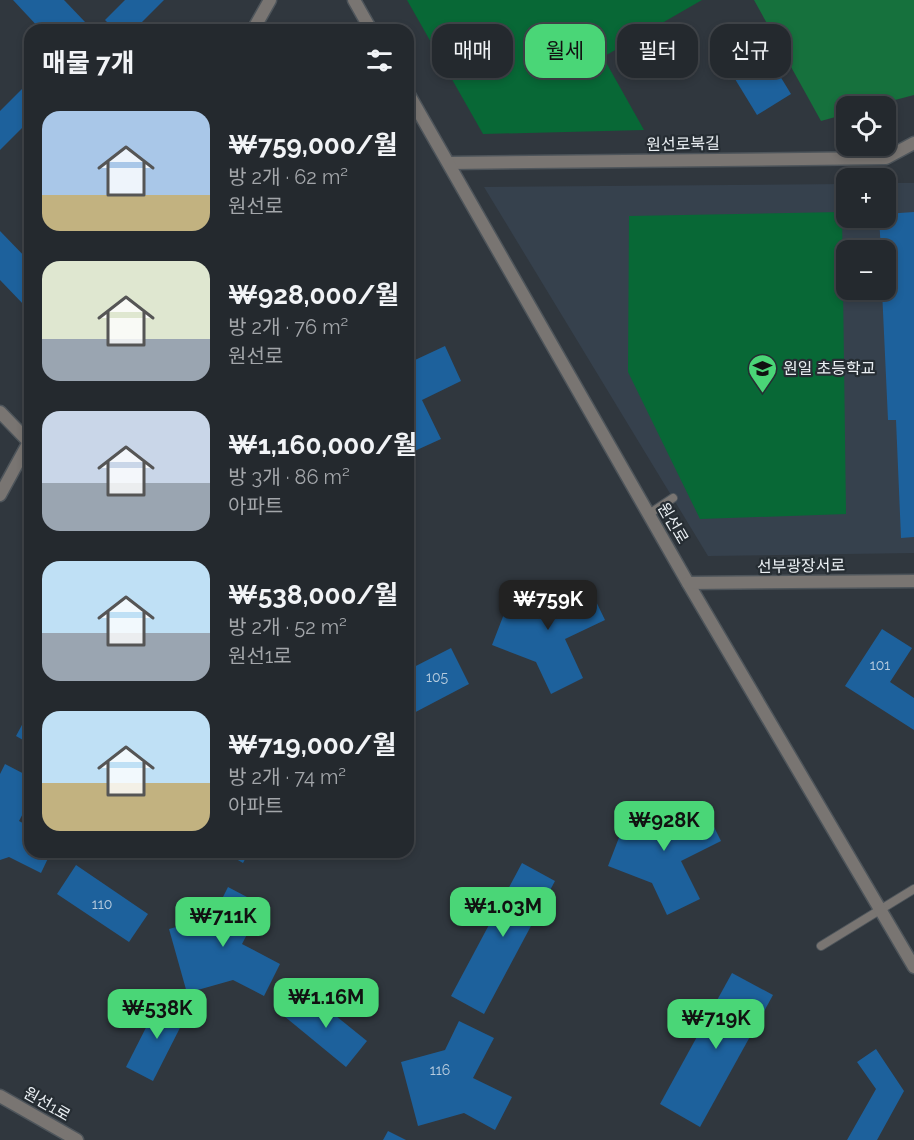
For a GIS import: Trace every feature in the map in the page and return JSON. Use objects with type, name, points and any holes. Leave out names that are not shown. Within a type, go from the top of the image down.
[{"type":"street","points":[[256,24],[270,0]]},
{"type":"street","points":[[354,0],[368,24]]},
{"type":"street","name":"원선로","points":[[414,103],[688,583],[914,967]]},
{"type":"street","name":"원선로북길","points":[[450,163],[886,158],[914,143]]},
{"type":"street","points":[[0,412],[24,435]]},
{"type":"street","points":[[0,495],[24,452]]},
{"type":"street","name":"선부광장서로","points":[[688,583],[914,581]]},
{"type":"street","name":"원선1로","points":[[0,1096],[77,1140]]},
{"type":"lane","points":[[649,514],[673,498]]},
{"type":"lane","points":[[821,946],[914,889]]},
{"type":"shaded area","name":"원일 초등학교","points":[[896,183],[914,183],[914,553],[708,556],[484,187],[836,184],[836,228],[896,228]]},
{"type":"green space","points":[[407,0],[702,0],[660,24],[617,24],[617,49],[605,56],[605,24],[525,24],[525,78],[605,78],[605,61],[644,130],[483,134],[451,78],[513,78],[513,24],[432,24],[432,44]]},
{"type":"green space","points":[[754,0],[914,0],[914,95],[896,100],[896,96],[836,96],[836,117],[821,121],[791,67],[791,24],[767,24]]},
{"type":"green space","points":[[836,212],[836,228],[842,228],[842,240],[836,240],[836,300],[843,300],[846,514],[700,519],[628,372],[629,216]]},
{"type":"building","points":[[13,0],[64,0],[86,23],[85,24],[35,24]]},
{"type":"building","points":[[125,0],[164,0],[140,24],[109,24],[105,20]]},
{"type":"building","points":[[734,78],[781,78],[791,94],[757,115]]},
{"type":"building","points":[[24,87],[24,126],[0,150],[0,111]]},
{"type":"building","points":[[914,212],[914,537],[901,538],[896,420],[888,420],[882,300],[896,300],[896,240],[880,240],[880,228],[896,228],[896,213]]},
{"type":"building","points":[[0,231],[24,256],[24,305],[0,280]]},
{"type":"building","points":[[445,346],[461,381],[422,400],[441,439],[414,451],[414,360]]},
{"type":"building","points":[[516,583],[558,600],[588,585],[605,620],[565,639],[583,678],[551,694],[536,662],[492,645]]},
{"type":"building","points":[[882,629],[912,648],[890,682],[914,698],[914,730],[845,686]]},
{"type":"building","points":[[451,648],[469,684],[414,713],[414,667]]},
{"type":"building","points":[[24,721],[24,741],[16,736]]},
{"type":"building","points":[[5,764],[24,774],[24,811],[19,821],[24,824],[24,858],[48,858],[41,873],[9,857],[0,860],[0,774]]},
{"type":"building","points":[[632,804],[674,821],[704,807],[721,841],[681,861],[700,899],[667,915],[652,883],[608,866]]},
{"type":"building","points":[[234,858],[246,858],[243,863]]},
{"type":"building","points":[[522,863],[555,881],[484,1014],[451,996]]},
{"type":"building","points":[[76,865],[148,914],[129,942],[57,894]]},
{"type":"building","points":[[228,887],[262,905],[242,944],[280,964],[264,996],[233,980],[187,993],[169,929],[213,917]]},
{"type":"building","points":[[732,973],[773,995],[700,1127],[660,1104]]},
{"type":"building","points":[[305,991],[367,1041],[346,1067],[284,1016]]},
{"type":"building","points":[[161,998],[188,1012],[153,1081],[126,1067]]},
{"type":"building","points":[[459,1021],[494,1038],[473,1078],[512,1097],[495,1130],[464,1113],[418,1126],[401,1062],[445,1050]]},
{"type":"building","points":[[876,1049],[904,1091],[877,1140],[847,1140],[876,1089],[857,1062]]},
{"type":"building","points":[[388,1131],[406,1140],[383,1140]]},
{"type":"place","name":"원일 초등학교","points":[[762,394]]}]
